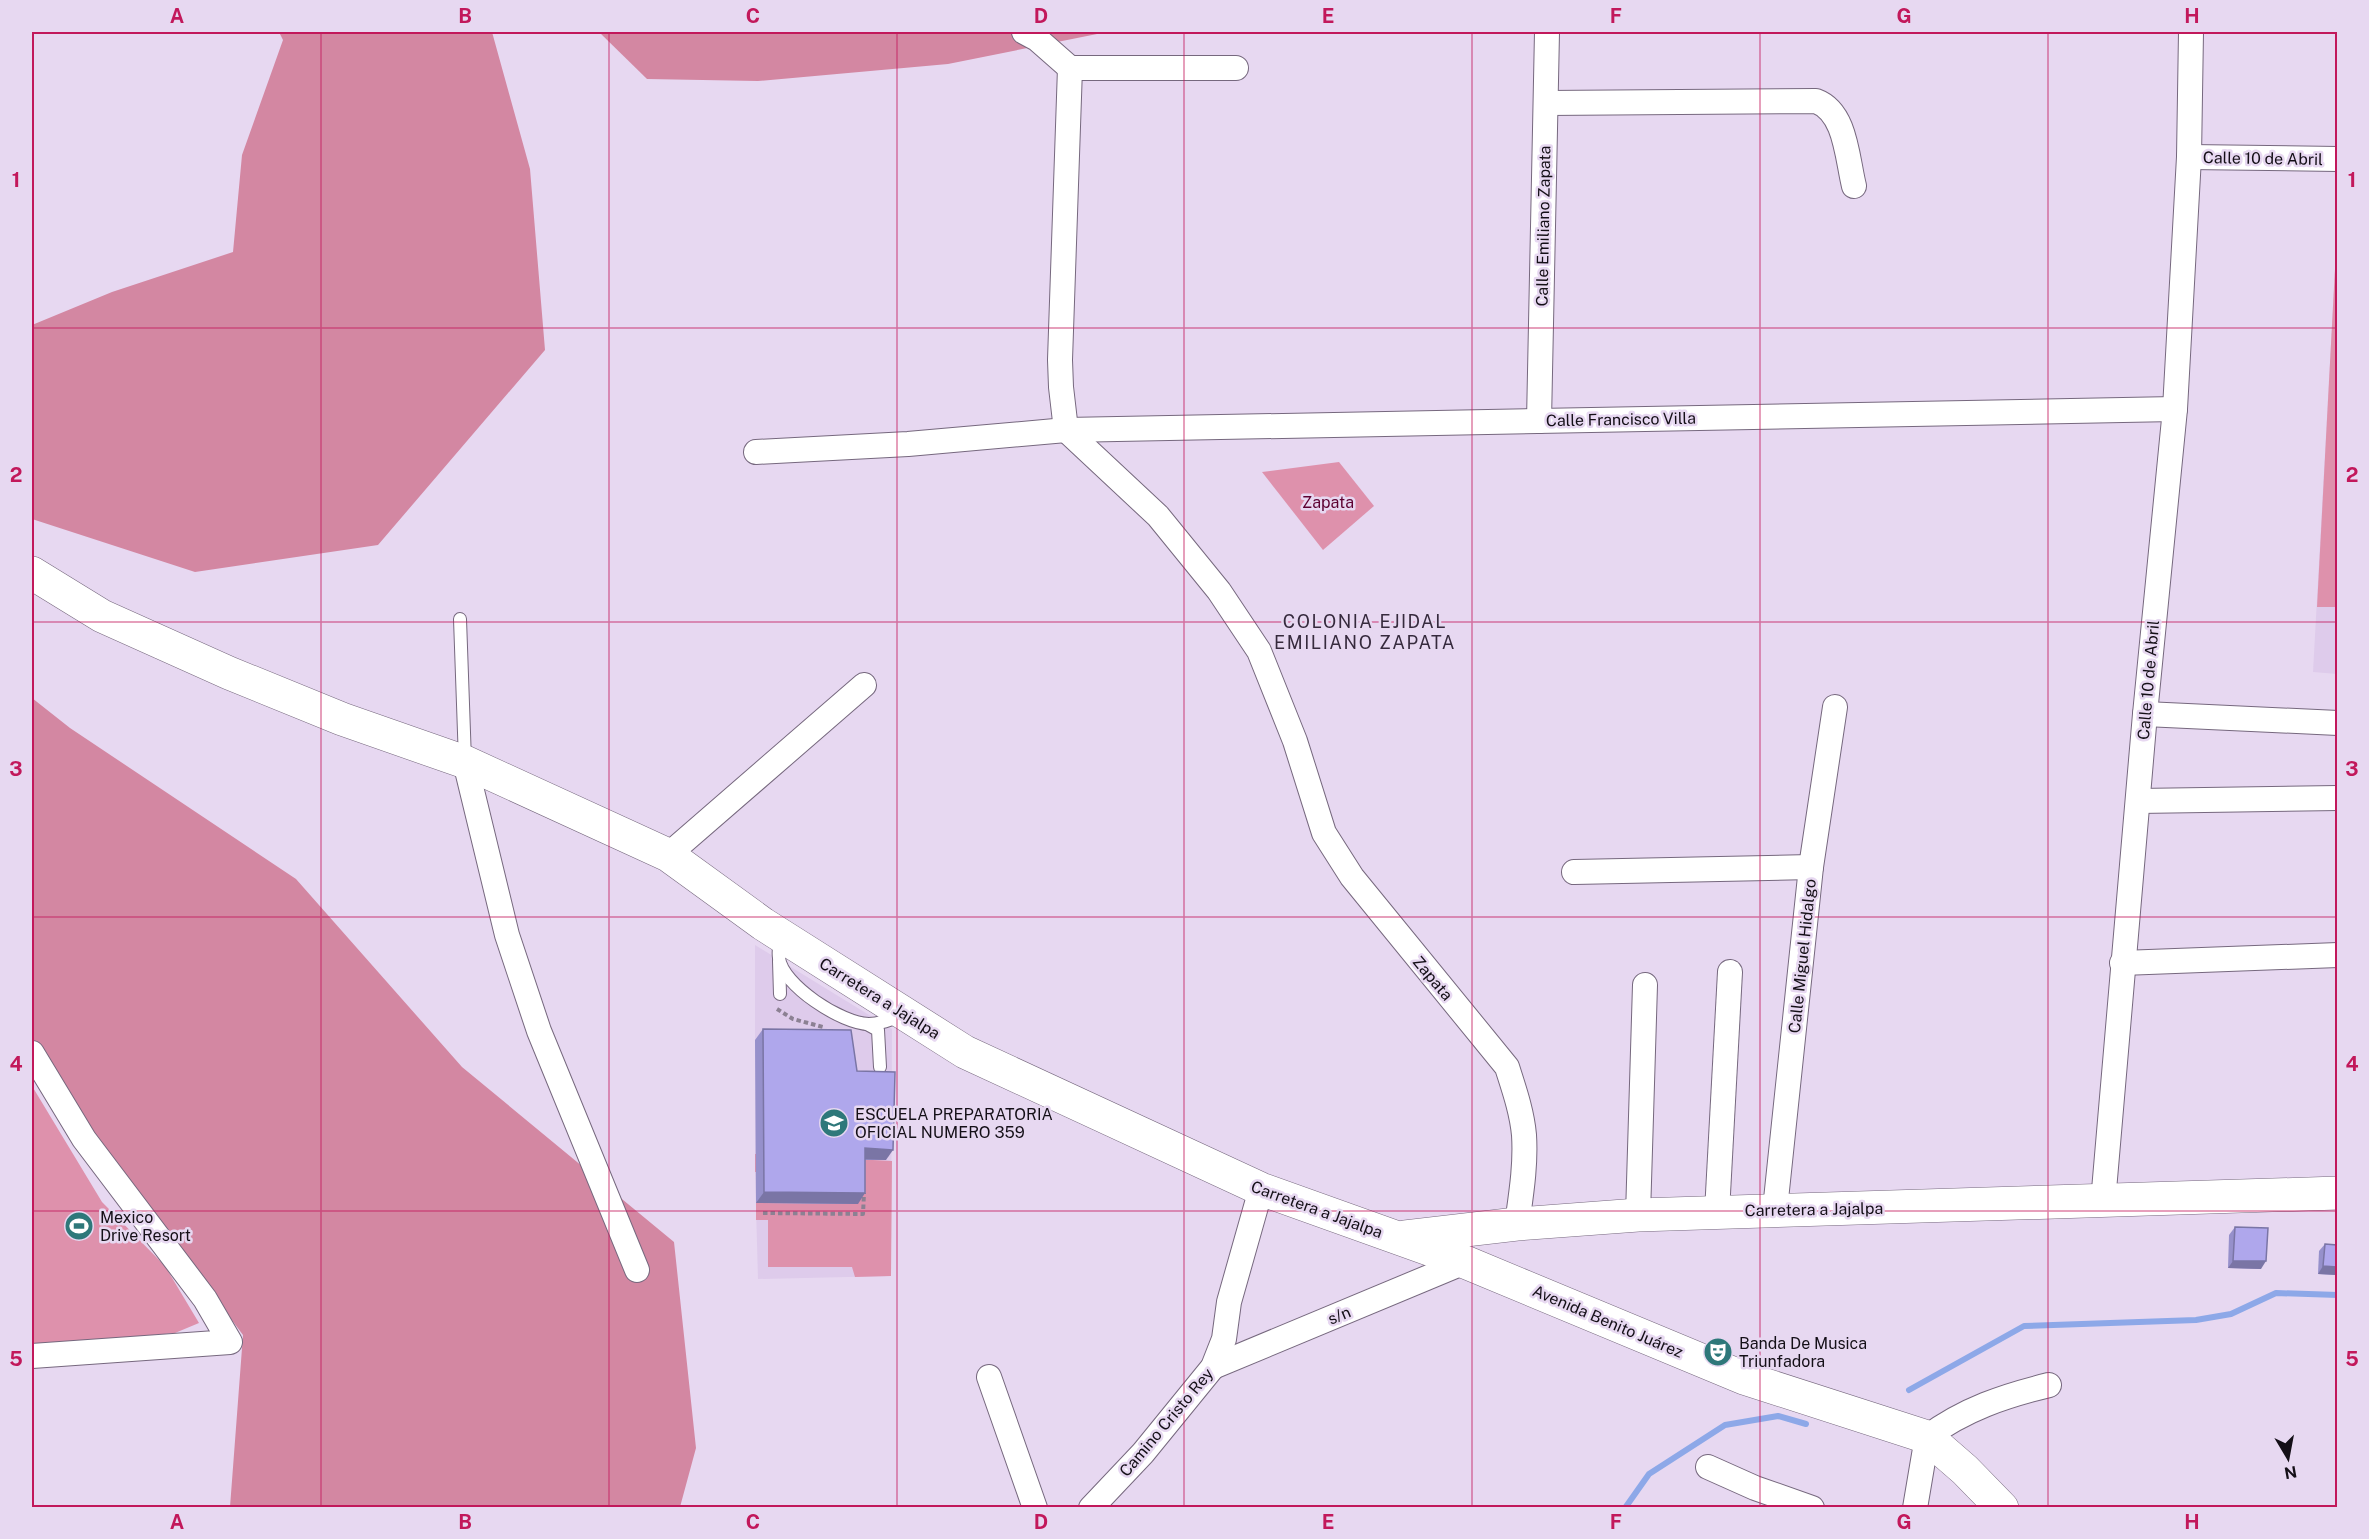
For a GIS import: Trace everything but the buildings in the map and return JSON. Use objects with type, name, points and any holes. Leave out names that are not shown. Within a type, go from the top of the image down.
[{"type":"street","points":[[1024,32],[1037,39],[1070,68],[1236,68]]},
{"type":"street","name":"Calle Emiliano Zapata","points":[[1539,421],[1547,32]]},
{"type":"street","name":"Calle 10 de Abril","points":[[2103,1202],[2122,963],[2175,409],[2189,157],[2191,32]]},
{"type":"street","points":[[1066,430],[1060,387],[1060,360],[1070,68]]},
{"type":"street","points":[[1546,103],[1816,101],[1826,105],[1840,124],[1854,186]]},
{"type":"street","name":"Calle 10 de Abril","points":[[2189,157],[2337,159]]},
{"type":"street","name":"Calle Francisco Villa","points":[[756,452],[908,444],[1066,430],[2175,409]]},
{"type":"street","name":"Zapata","points":[[1066,430],[1158,516],[1219,591],[1260,651],[1292,731],[1324,833],[1364,893],[1506,1067],[1516,1096],[1524,1134],[1523,1181],[1517,1224]]},
{"type":"street","name":"Carretera a Jajalpa","points":[[32,573],[102,616],[228,673],[342,719],[469,764],[668,855],[779,947],[907,1014],[965,1052],[1261,1189],[1397,1238],[1517,1224],[1638,1215],[2337,1193]]},
{"type":"street","points":[[668,855],[864,684]]},
{"type":"street","points":[[1811,867],[1835,707]]},
{"type":"street","points":[[2145,714],[2337,723]]},
{"type":"street","points":[[469,764],[510,946],[539,1031],[637,1270]]},
{"type":"street","points":[[2138,801],[2337,798]]},
{"type":"street","name":"Calle Miguel Hidalgo","points":[[1574,872],[1811,867],[1775,1209]]},
{"type":"street","points":[[2122,963],[2337,955]]},
{"type":"street","points":[[1717,1212],[1730,972]]},
{"type":"street","points":[[1638,1215],[1645,985]]},
{"type":"street","points":[[32,1053],[84,1139],[205,1299],[230,1342],[32,1356]]},
{"type":"street","name":"Camino Cristo Rey","points":[[1091,1508],[1143,1453],[1213,1367],[1224,1339],[1229,1302],[1237,1269],[1261,1189]]},
{"type":"street","name":"Avenida Benito Juárez","points":[[1397,1238],[1465,1262],[1744,1378],[1927,1437],[1965,1470],[2002,1508]]},
{"type":"street","name":"s/n","points":[[1213,1367],[1465,1262]]},
{"type":"street","points":[[989,1377],[1035,1508]]},
{"type":"street","points":[[1915,1508],[1927,1437],[1948,1422],[1975,1408],[2005,1396],[2049,1385]]},
{"type":"street","points":[[1708,1467],[1755,1488],[1812,1508]]},
{"type":"lane","points":[[460,619],[469,764]]},
{"type":"lane","points":[[779,947],[780,994]]},
{"type":"lane","points":[[779,947],[791,980],[815,1002],[837,1015],[867,1024],[878,1030],[880,1067]]},
{"type":"lane","points":[[867,1024],[882,1023],[907,1014]]},
{"type":"path","points":[[763,1213],[863,1214],[864,1190]]},
{"type":"shaded area","points":[[279,32],[492,32],[530,169],[545,350],[378,545],[195,572],[32,519],[32,325],[112,292],[233,252],[242,155],[283,40]]},
{"type":"shaded area","points":[[599,32],[1107,32],[948,64],[758,81],[647,79]]},
{"type":"shaded area","points":[[2337,234],[2337,674],[2313,672]]},
{"type":"shaded area","points":[[32,698],[70,728],[296,879],[462,1067],[674,1242],[696,1448],[680,1507],[230,1507],[243,1335],[52,1078],[32,1036]]},
{"type":"shaded area","name":"ESCUELA PREPARATORIA OFICIAL NUMERO 359","points":[[755,945],[892,1029],[891,1276],[758,1279],[755,1172]]},
{"type":"green space","points":[[2337,231],[2337,607],[2317,607]]},
{"type":"green space","name":"Zapata","points":[[1339,462],[1374,506],[1323,550],[1262,472]]},
{"type":"green space","name":"Mexico Drive Resort","points":[[32,1086],[102,1202],[165,1266],[199,1323],[175,1333],[32,1346]]},
{"type":"green space","points":[[755,1154],[892,1161],[891,1276],[855,1277],[852,1267],[768,1267],[768,1220],[756,1220],[756,1203],[857,1204],[857,1174],[755,1172]]},
{"type":"waterway","points":[[1909,1390],[2024,1326],[2196,1320],[2231,1314],[2276,1293],[2338,1295]]},
{"type":"waterway","points":[[1625,1508],[1649,1474],[1725,1425],[1778,1416],[1806,1424]]},
{"type":"place","name":"ESCUELA PREPARATORIA OFICIAL NUMERO 359","points":[[834,1123]]},
{"type":"place","name":"Mexico Drive Resort","points":[[79,1226]]},
{"type":"place","name":"Banda De Musica Triunfadora","points":[[1718,1352]]},
{"type":"district","name":"COLONIA EJIDAL EMILIANO ZAPATA","points":[[1365,632]]}]
